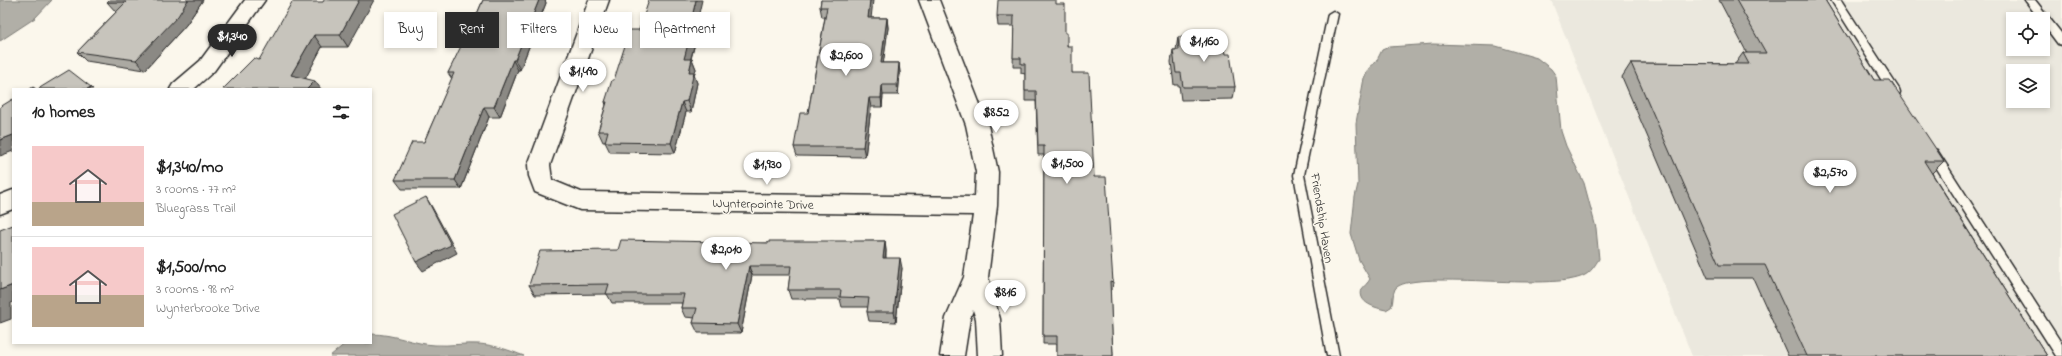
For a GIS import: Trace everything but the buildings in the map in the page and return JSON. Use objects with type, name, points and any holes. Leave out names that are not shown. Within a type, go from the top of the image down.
[{"type":"street","points":[[181,88],[207,66],[255,0]]},
{"type":"street","name":"Wynterpointe Drive","points":[[599,0],[539,165],[543,186],[580,201],[986,206]]},
{"type":"street","points":[[928,0],[977,125],[987,172],[986,206],[976,277],[958,318],[952,356]]},
{"type":"street","points":[[0,204],[12,199]]},
{"type":"street","points":[[976,277],[988,318],[990,356]]},
{"type":"lane","points":[[1836,0],[1902,103]]},
{"type":"lane","points":[[2030,0],[2062,41]]},
{"type":"lane","name":"Friendship Haven","points":[[1333,14],[1299,175],[1333,356]]},
{"type":"lane","points":[[1929,146],[2062,355]]},
{"type":"shaded area","points":[[0,0],[52,0],[35,18],[0,41]]},
{"type":"shaded area","points":[[1551,0],[2062,0],[2062,356],[1692,356]]},
{"type":"shaded area","points":[[1433,44],[1496,46],[1537,58],[1551,69],[1556,76],[1561,131],[1566,146],[1584,183],[1596,228],[1599,259],[1587,274],[1568,280],[1544,282],[1426,280],[1406,283],[1395,289],[1392,305],[1386,310],[1368,304],[1362,298],[1362,289],[1370,279],[1359,260],[1351,234],[1358,184],[1356,123],[1364,78],[1369,68],[1376,62],[1382,50],[1389,47]]},
{"type":"shaded area","points":[[372,334],[380,334],[435,345],[485,345],[502,348],[524,356],[330,356],[345,344],[372,344]]}]
